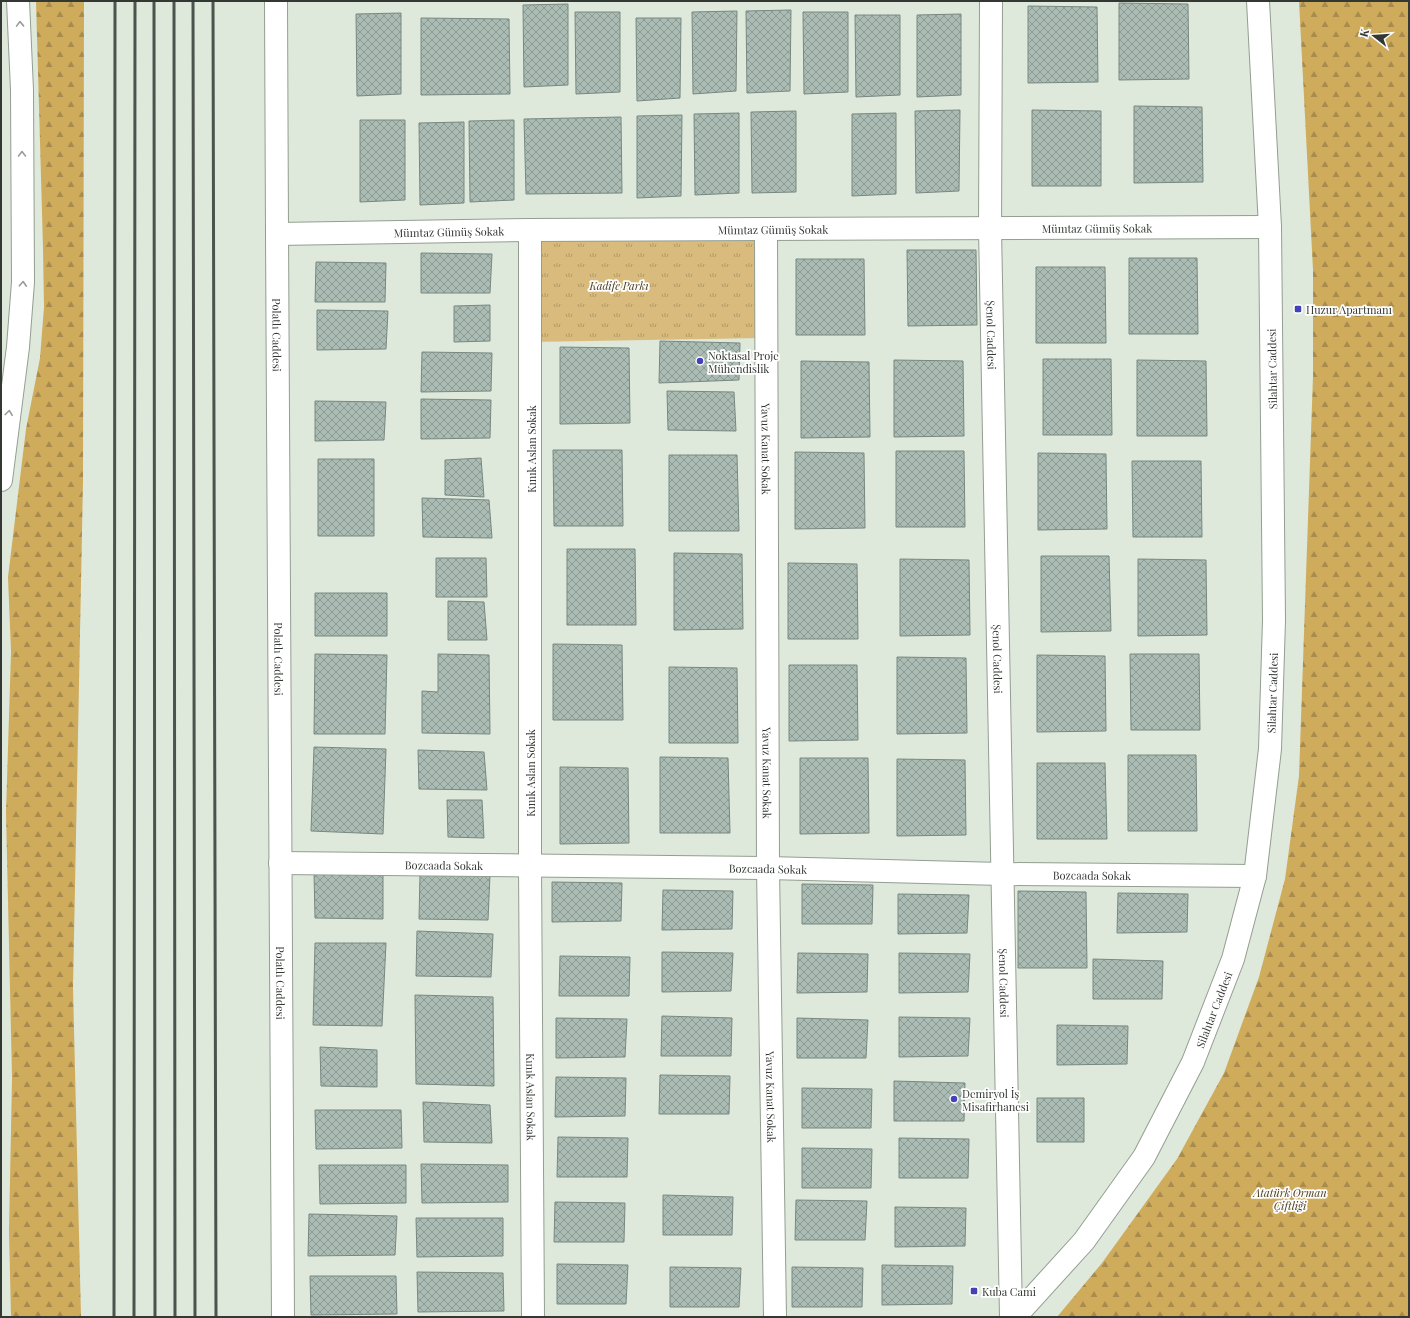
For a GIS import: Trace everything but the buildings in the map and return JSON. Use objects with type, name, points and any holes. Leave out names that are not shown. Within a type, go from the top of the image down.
[{"type":"street","points":[[1,480],[18,347],[23,282],[22,90],[18,1]]},
{"type":"street","name":"Polatlı Caddesi","points":[[276,1],[276,234],[283,1317]]},
{"type":"street","name":"Şenol Caddesi","points":[[991,1],[990,229],[1011,1317]]},
{"type":"street","name":"Silahtar Caddesi","points":[[1015,1317],[1084,1240],[1144,1157],[1193,1062],[1233,959],[1255,876],[1270,749],[1274,620],[1270,228],[1258,1]]},
{"type":"street","name":"Mümtaz Gümüş Sokak","points":[[276,234],[530,230],[1270,228]]},
{"type":"street","name":"Yavuz Kanat Sokak","points":[[766,229],[768,868],[775,1317]]},
{"type":"street","name":"Kınık Aslan Sokak","points":[[530,230],[530,866],[533,1317]]},
{"type":"street","name":"Bozcaada Sokak","points":[[280,863],[768,868],[1002,874],[1255,876]]},
{"type":"green space","points":[[36,1],[84,1],[83,481],[73,988],[81,1317],[11,1317],[9,1231],[12,1078],[6,813],[11,652],[8,577],[26,429],[40,358],[44,307]]},
{"type":"green space","name":"Atatürk Orman Çiftliği","points":[[1299,1],[1409,1],[1409,1317],[1057,1317],[1102,1263],[1177,1159],[1224,1073],[1259,977],[1285,879],[1299,776],[1313,376],[1313,270]]},
{"type":"green space","name":"Kadife Parkı","points":[[766,229],[766,338],[531,342],[530,230]]},
{"type":"railway","points":[[114,1317],[115,1]]},
{"type":"railway","points":[[134,1317],[135,1]]},
{"type":"railway","points":[[154,1],[155,1317]]},
{"type":"railway","points":[[174,1],[175,1317]]},
{"type":"railway","points":[[193,1],[195,1317]]},
{"type":"railway","points":[[213,1],[216,1317]]},
{"type":"place","name":"Huzur Apartmanı","points":[[1298,309]]},
{"type":"place","name":"Noktasal Proje Mühendislik","points":[[700,361]]},
{"type":"place","name":"Demiryol İş Misafirhanesi","points":[[954,1099]]},
{"type":"place","name":"Kuba Cami","points":[[974,1291]]}]
